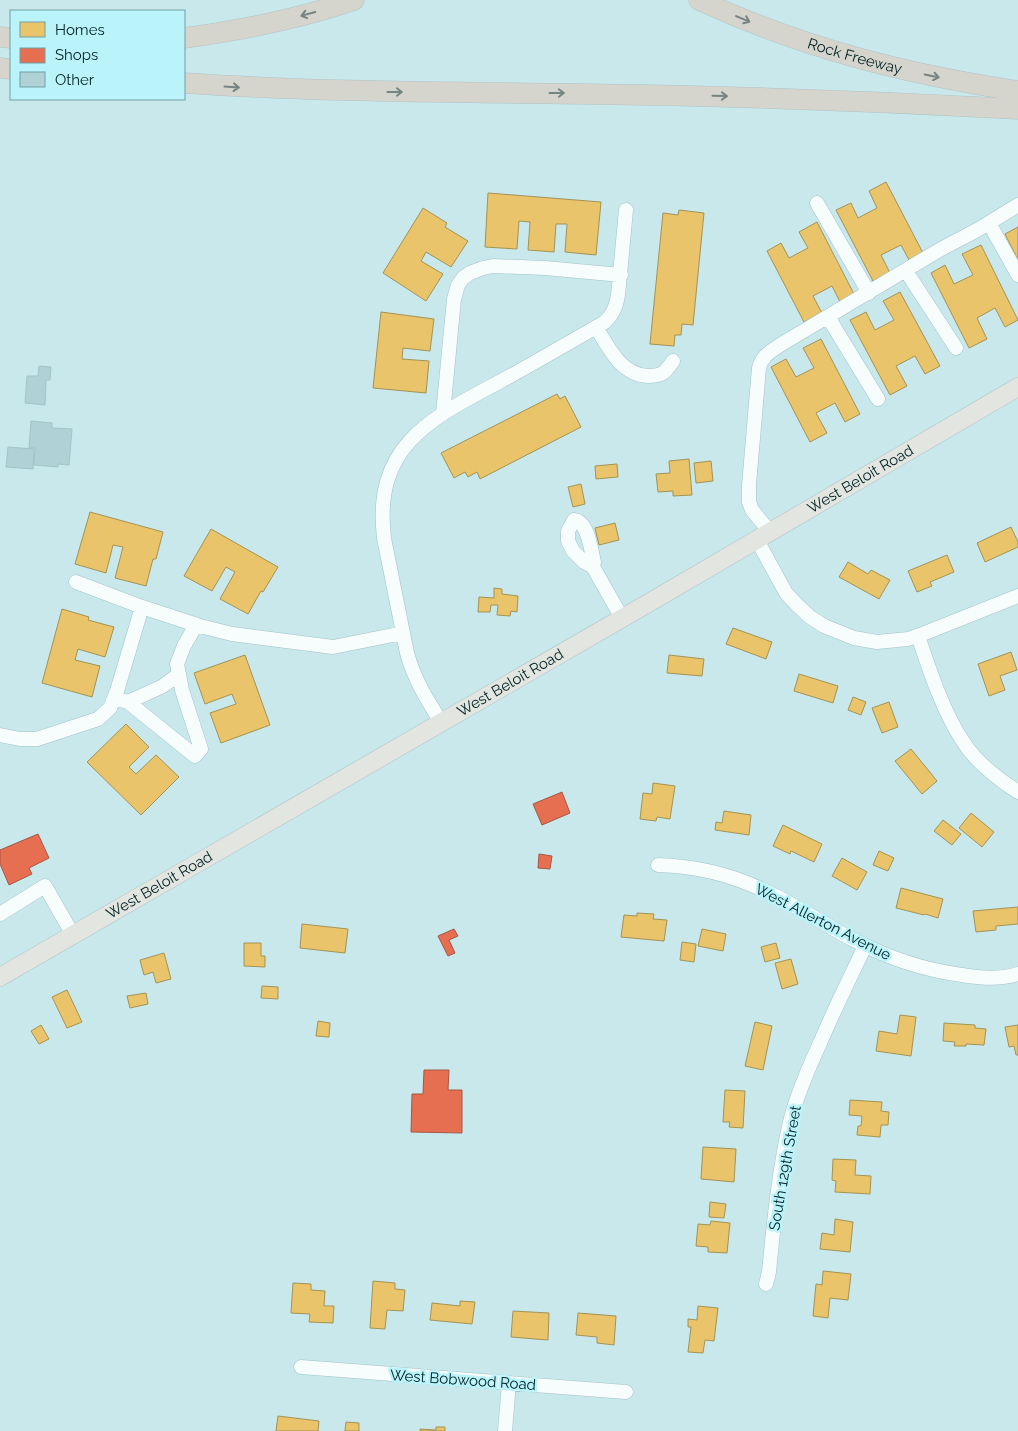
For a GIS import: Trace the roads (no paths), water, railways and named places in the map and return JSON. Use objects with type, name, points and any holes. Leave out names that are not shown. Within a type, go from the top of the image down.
[{"type":"highway","points":[[185,38],[277,22],[332,8],[354,0]]},
{"type":"highway","name":"Rock Freeway","points":[[699,0],[772,31],[840,54],[931,76],[1018,91]]},
{"type":"highway","points":[[185,83],[379,92],[605,94],[826,99],[1018,109]]},
{"type":"main road","name":"West Beloit Road","points":[[0,977],[1018,387]]},
{"type":"street","points":[[817,203],[869,293]]},
{"type":"street","points":[[1018,205],[769,352],[759,368],[749,485],[749,502],[786,593],[810,617],[824,626],[854,638],[878,642],[908,639],[1018,596]]},
{"type":"street","points":[[441,722],[420,688],[412,670],[402,633],[384,538],[382,509],[390,472],[398,455],[409,440],[436,418],[605,322],[611,316],[616,307],[621,275],[626,210]]},
{"type":"street","points":[[989,223],[1018,275]]},
{"type":"street","points":[[443,414],[454,299],[458,285],[463,278],[470,273],[493,266],[545,268],[621,275]]},
{"type":"street","points":[[906,271],[956,348]]},
{"type":"street","points":[[828,317],[878,399]]},
{"type":"street","points":[[596,327],[617,360],[624,367],[640,376],[662,374],[674,361]]},
{"type":"street","points":[[593,567],[622,618]]},
{"type":"street","points":[[76,582],[196,625],[232,634],[333,647],[402,633]]},
{"type":"street","points":[[121,700],[142,607]]},
{"type":"street","points":[[121,700],[194,756],[201,749],[182,690],[177,664],[184,646],[196,625]]},
{"type":"street","points":[[918,636],[946,710],[963,742],[990,771],[1018,792]]},
{"type":"street","points":[[0,735],[20,740],[37,739],[98,719],[121,700],[164,686],[179,674]]},
{"type":"street","name":"West Allerton Avenue","points":[[658,865],[703,870],[761,889],[865,946],[920,967],[979,978],[995,978],[1018,974]]},
{"type":"street","points":[[0,914],[45,886],[72,935]]},
{"type":"street","name":"South 129th Street","points":[[766,1284],[782,1164],[794,1110],[806,1073],[835,1007],[865,946]]},
{"type":"street","name":"West Bobwood Road","points":[[301,1367],[626,1392]]},
{"type":"street","points":[[505,1431],[509,1383]]}]
